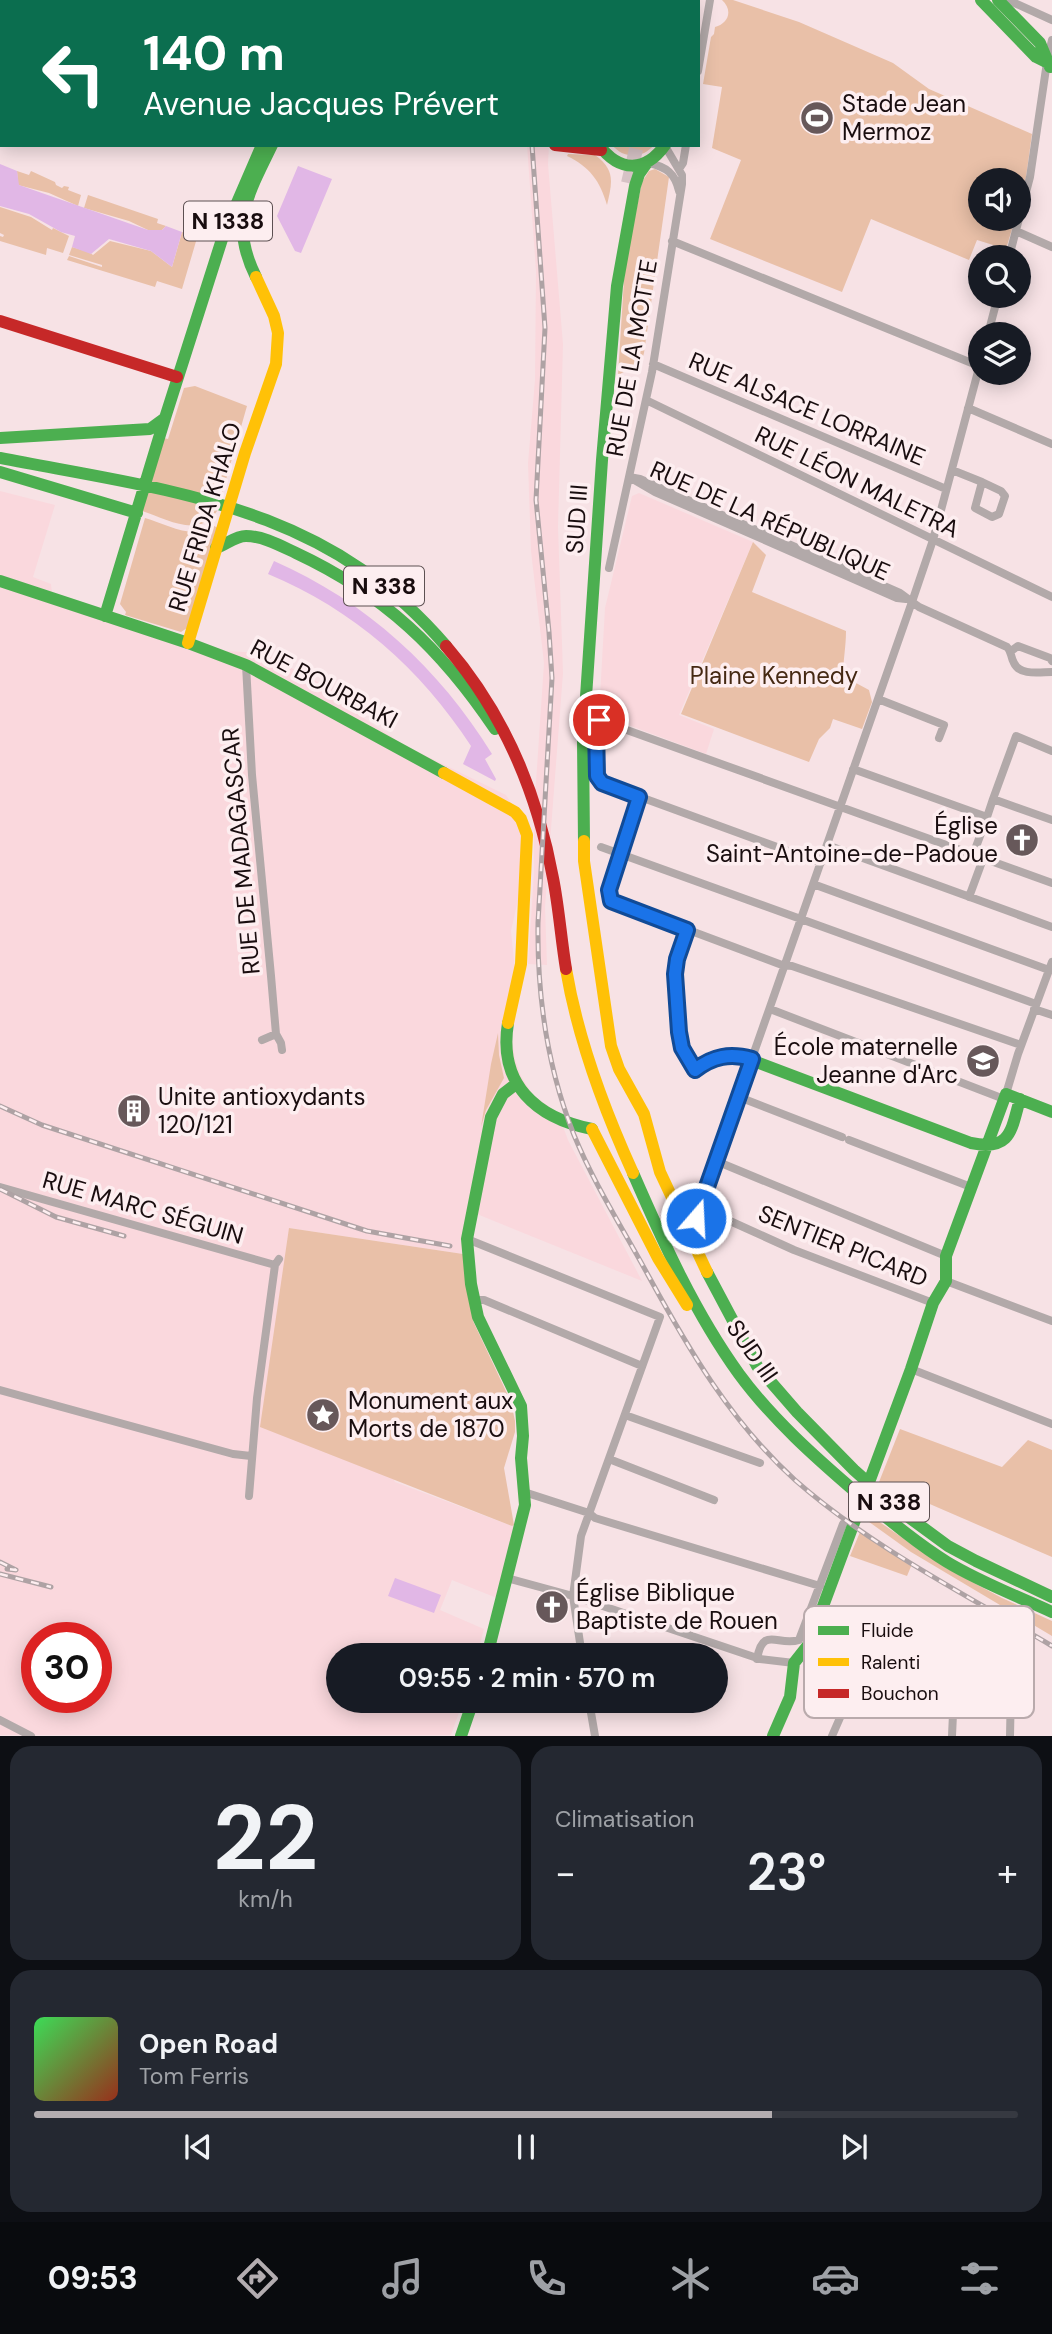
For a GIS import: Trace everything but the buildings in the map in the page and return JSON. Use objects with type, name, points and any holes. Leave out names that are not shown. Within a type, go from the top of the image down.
[{"type":"main road","points":[[981,0],[1036,57],[1050,66]]},
{"type":"main road","points":[[998,0],[1040,43],[1050,66]]},
{"type":"main road","name":"N 1338","points":[[165,418],[224,233],[261,147]]},
{"type":"main road","name":"RUE FRIDA KHALO","points":[[188,643],[248,445],[276,363],[278,334],[271,302],[244,250],[242,220],[252,188],[271,147]]},
{"type":"main road","points":[[600,147],[607,156],[622,165],[636,167],[648,164]]},
{"type":"main road","points":[[607,405],[617,286],[635,186],[639,174],[664,147]]},
{"type":"main road","points":[[607,405],[602,399],[609,289],[615,238],[628,183]]},
{"type":"main road","points":[[0,321],[177,377]]},
{"type":"main road","name":"SUD III","points":[[607,405],[583,741],[584,861],[611,1046],[644,1114],[660,1172],[711,1280],[757,1366],[803,1419],[881,1496],[964,1556],[1052,1597]]},
{"type":"main road","points":[[0,438],[150,429],[165,418]]},
{"type":"main road","points":[[105,616],[165,418]]},
{"type":"main road","name":"N 338","points":[[0,458],[200,498],[251,512],[322,544],[360,567],[406,603],[473,676],[510,740],[532,794]]},
{"type":"main road","points":[[0,472],[137,513]]},
{"type":"main road","points":[[216,548],[238,537],[253,537],[300,555],[368,595],[409,627],[444,660],[498,734],[532,794]]},
{"type":"main road","name":"RUE BOURBAKI","points":[[0,580],[246,664],[515,812],[522,819],[527,835],[521,964],[506,1038],[508,1059],[516,1084]]},
{"type":"main road","name":"SUD III","points":[[532,794],[552,872],[569,992],[606,1115],[684,1282],[726,1355],[776,1417],[850,1487],[898,1527],[958,1569],[1052,1612]]},
{"type":"main road","points":[[695,1070],[707,1060],[738,1055],[971,1143],[986,1146],[997,1147],[1005,1141],[1020,1100]]},
{"type":"main road","points":[[490,1643],[525,1505],[522,1479],[523,1436],[521,1406],[478,1317],[471,1284],[467,1239],[491,1117],[503,1094],[516,1084],[541,1111],[563,1123],[587,1129],[673,1284],[705,1333],[726,1355]]},
{"type":"main road","points":[[823,1606],[933,1303],[946,1281],[946,1256],[1005,1097],[1052,1112]]},
{"type":"main road","points":[[773,1735],[790,1697],[794,1663],[804,1650]]},
{"type":"main road","points":[[461,1735],[469,1713]]},
{"type":"street","points":[[700,59],[710,0]]},
{"type":"street","points":[[1012,2],[1052,20]]},
{"type":"street","points":[[1031,171],[1050,66],[1052,40]]},
{"type":"street","points":[[666,147],[679,169]]},
{"type":"street","name":"RUE DE LA MOTTE","points":[[609,568],[653,364],[682,179],[679,169],[686,147]]},
{"type":"street","points":[[648,164],[670,172],[676,179],[679,194]]},
{"type":"street","points":[[1012,245],[1016,231],[1052,247]]},
{"type":"street","points":[[672,241],[968,360]]},
{"type":"street","name":"RUE ALSACE LORRAINE","points":[[653,364],[946,489]]},
{"type":"street","points":[[946,1256],[716,1161],[878,699],[909,601],[933,540],[974,385]]},
{"type":"street","name":"RUE LÉON MALETRA","points":[[646,400],[1052,597]]},
{"type":"street","points":[[968,408],[1052,444]]},
{"type":"street","points":[[952,470],[982,482],[1002,491],[1005,496],[999,514],[992,517],[975,508],[982,482]]},
{"type":"street","name":"RUE DE LA RÉPUBLIQUE","points":[[629,477],[640,479],[753,531],[900,593],[919,607],[1007,647],[1011,651],[1016,668],[1023,671],[1052,672]]},
{"type":"street","name":"RUE DE LA RÉPUBLIQUE","points":[[1011,651],[1018,646],[1052,661]]},
{"type":"street","name":"RUE DE MADAGASCAR","points":[[246,664],[251,762],[276,1034],[282,1050]]},
{"type":"street","points":[[878,699],[944,725],[939,738]]},
{"type":"street","points":[[821,863],[602,783],[597,776],[596,727],[599,720],[1052,884]]},
{"type":"street","points":[[969,897],[987,817],[1016,736],[1052,751]]},
{"type":"street","points":[[853,769],[987,817]]},
{"type":"street","points":[[639,797],[609,890],[611,901],[785,966],[792,966],[1021,1045]]},
{"type":"street","points":[[993,799],[1052,820]]},
{"type":"street","points":[[827,845],[1052,927]]},
{"type":"street","points":[[601,848],[1052,1015]]},
{"type":"street","points":[[770,1009],[1005,1097],[1050,966],[813,884]]},
{"type":"street","points":[[687,930],[675,974],[682,1048],[695,1070]]},
{"type":"street","points":[[262,1040],[276,1034]]},
{"type":"street","points":[[270,1045],[276,1034]]},
{"type":"street","points":[[739,1097],[971,1187]]},
{"type":"street","name":"SENTIER PICARD","points":[[716,1161],[698,1214],[730,1221],[794,1250],[933,1303]]},
{"type":"street","name":"RUE MARC SÉGUIN","points":[[0,1187],[277,1262],[251,1456]]},
{"type":"street","points":[[467,1239],[660,1317],[581,1536],[573,1596],[580,1643]]},
{"type":"street","points":[[946,1281],[1052,1321]]},
{"type":"street","points":[[474,1300],[484,1300],[642,1366]]},
{"type":"street","points":[[911,1369],[1052,1424]]},
{"type":"street","points":[[0,1390],[233,1454],[251,1456],[249,1496]]},
{"type":"street","points":[[625,1415],[760,1463]]},
{"type":"street","points":[[609,1460],[714,1500]]},
{"type":"street","points":[[524,1492],[589,1513],[594,1518],[820,1586]]},
{"type":"street","points":[[812,1606],[844,1524]]},
{"type":"street","points":[[507,1578],[573,1596],[757,1658],[794,1663]]},
{"type":"street","points":[[757,1658],[760,1644],[764,1641],[769,1639],[795,1642],[799,1640],[804,1627]]},
{"type":"street","points":[[591,1713],[595,1735]]},
{"type":"street","points":[[832,1735],[840,1718]]},
{"type":"street","points":[[0,1720],[31,1735]]},
{"type":"shaded area","points":[[527,147],[549,147],[548,164],[563,344],[558,527],[563,673],[545,907],[547,965],[528,964],[544,663],[531,551],[528,463],[535,380],[536,271]]},
{"type":"shaded area","points":[[0,164],[17,171],[19,185],[148,230],[162,230],[166,226],[182,232],[172,267],[151,251],[109,239],[91,254],[72,247],[75,236],[61,232],[29,214],[0,206]]},
{"type":"shaded area","points":[[298,166],[332,179],[301,253],[295,251],[277,216]]},
{"type":"shaded area","points":[[0,491],[55,505],[33,577],[51,584],[52,594],[225,651],[263,653],[344,696],[350,709],[404,745],[506,795],[521,818],[531,842],[511,931],[518,1000],[512,1039],[515,1059],[521,1076],[533,1095],[558,1113],[568,1140],[642,1281],[467,1210],[463,1254],[289,1228],[395,1482],[514,1525],[497,1598],[452,1580],[440,1610],[484,1629],[480,1643],[326,1643],[326,1713],[459,1713],[451,1735],[0,1735]]},
{"type":"shaded area","points":[[639,493],[753,542],[679,715],[714,729],[706,754],[599,714],[605,608],[632,496]]},
{"type":"shaded area","points":[[274,561],[340,596],[370,617],[424,666],[449,693],[492,754],[485,759],[495,781],[463,764],[471,746],[430,691],[407,667],[383,644],[329,605],[268,574]]},
{"type":"shaded area","points":[[395,1578],[441,1595],[434,1613],[388,1596]]},
{"type":"green space","points":[[722,0],[733,0],[799,22],[893,63],[929,89],[1032,134],[1027,168],[968,168],[968,231],[1011,231],[1007,245],[993,245],[977,240],[975,245],[968,245],[968,260],[871,219],[842,292],[710,239],[741,160],[712,148],[722,87],[703,84],[711,37],[715,27],[728,16]]},
{"type":"green space","points":[[614,147],[652,147],[633,156]]},
{"type":"green space","points":[[595,155],[606,166],[611,177],[607,205],[593,176],[567,156]]},
{"type":"green space","points":[[655,169],[669,177],[644,353],[641,363],[618,375],[625,264],[642,182],[649,171]]},
{"type":"green space","points":[[17,171],[29,175],[31,171],[62,188],[69,187],[68,190],[81,195],[78,206],[49,193],[18,185]]},
{"type":"green space","points":[[88,195],[158,219],[157,223],[166,226],[162,230],[148,230],[129,221],[84,208]]},
{"type":"green space","points":[[0,207],[31,217],[52,230],[53,228],[69,236],[63,253],[47,248],[46,255],[0,241],[0,236],[4,235],[0,233]]},
{"type":"green space","points":[[182,232],[197,238],[182,289],[157,281],[155,287],[67,260],[69,256],[102,267],[69,255],[72,247],[93,255],[110,241],[151,251],[172,267]]},
{"type":"green space","points":[[195,386],[247,406],[217,511],[210,519],[192,525],[172,522],[142,511],[164,438],[168,439],[184,388]]},
{"type":"green space","points":[[145,518],[189,532],[198,532],[214,526],[218,528],[187,628],[181,632],[125,615],[126,612],[120,604]]},
{"type":"green space","name":"Plaine Kennedy","points":[[753,542],[766,555],[752,592],[846,631],[843,676],[869,690],[872,702],[862,729],[833,719],[830,728],[819,739],[809,762],[681,714]]},
{"type":"green space","points":[[498,1033],[504,1078],[486,1110],[481,1127],[491,1064]]},
{"type":"green space","points":[[289,1228],[463,1254],[473,1321],[511,1402],[515,1421],[515,1432],[504,1468],[514,1525],[260,1427]]},
{"type":"green space","points":[[900,1429],[1002,1467],[1028,1440],[1052,1450],[1052,1557],[879,1482]]},
{"type":"green space","points":[[868,1514],[946,1568],[1019,1606],[1002,1606],[911,1552],[865,1519]]},
{"type":"green space","points":[[860,1532],[912,1564],[907,1576],[850,1556]]},
{"type":"green space","points":[[1034,1613],[1052,1621],[1052,1636],[1034,1625]]},
{"type":"tunnel","points":[[628,183],[637,147]]},
{"type":"railway","points":[[532,147],[545,328],[536,500],[552,678],[538,950],[550,1057],[565,1109],[574,1135],[600,1189],[679,1331],[713,1384],[751,1434],[795,1480],[855,1527],[919,1569],[983,1606]]},
{"type":"railway","points":[[0,1106],[42,1125],[367,1231],[450,1246]]},
{"type":"railway","points":[[0,1189],[56,1217],[124,1236]]},
{"type":"railway","points":[[0,1562],[16,1570],[7,1569]]},
{"type":"railway","points":[[0,1574],[51,1587]]},
{"type":"railway","points":[[1034,1636],[1052,1646]]},
{"type":"traffic: fast","points":[[981,0],[1036,57],[1052,65]]},
{"type":"traffic: fast","points":[[998,0],[1040,43],[1050,67]]},
{"type":"traffic: fast","points":[[0,438],[150,429],[165,418],[224,233],[261,147]]},
{"type":"traffic: fast","points":[[256,277],[248,258],[243,225],[249,194],[271,147]]},
{"type":"traffic: fast","points":[[601,147],[615,160],[632,166],[649,161],[663,147]]},
{"type":"traffic: fast","points":[[584,841],[583,741],[617,286],[635,186],[646,164]]},
{"type":"traffic: fast","points":[[105,616],[165,418]]},
{"type":"traffic: fast","points":[[0,458],[184,495],[241,511],[297,533],[349,561],[399,599],[446,646]]},
{"type":"traffic: fast","points":[[0,472],[137,513]]},
{"type":"traffic: fast","points":[[216,548],[242,536],[252,536],[296,553],[357,587],[384,606],[432,649],[475,700],[495,729]]},
{"type":"traffic: fast","points":[[0,581],[246,665],[444,773]]},
{"type":"traffic: fast","points":[[508,1023],[506,1045],[509,1064],[525,1095],[554,1116],[592,1129]]},
{"type":"traffic: fast","points":[[695,1070],[715,1059],[738,1055],[971,1143],[984,1145],[1002,1141],[1007,1136],[1020,1099]]},
{"type":"traffic: fast","points":[[490,1643],[525,1505],[521,1458],[523,1436],[521,1406],[478,1317],[471,1284],[467,1239],[491,1117],[503,1094],[516,1084]]},
{"type":"traffic: fast","points":[[823,1606],[933,1303],[946,1281],[946,1256],[1006,1094],[1052,1112]]},
{"type":"traffic: fast","points":[[633,1173],[668,1251],[708,1327],[739,1374],[780,1422],[842,1480],[924,1546],[972,1576],[1052,1612]]},
{"type":"traffic: fast","points":[[707,1272],[757,1366],[797,1412],[854,1470],[899,1510],[948,1546],[1052,1597]]},
{"type":"traffic: fast","points":[[773,1736],[790,1697],[794,1663],[804,1650]]},
{"type":"traffic: fast","points":[[461,1736],[469,1713]]},
{"type":"traffic: slow","points":[[188,643],[245,453],[276,364],[278,333],[274,316],[256,277]]},
{"type":"traffic: slow","points":[[444,773],[515,812],[527,835],[521,964],[508,1023]]},
{"type":"traffic: slow","points":[[584,841],[584,861],[611,1046],[619,1069],[644,1114],[660,1172],[707,1272]]},
{"type":"traffic: slow","points":[[566,969],[577,1022],[593,1073],[633,1173]]},
{"type":"traffic: slow","points":[[592,1129],[658,1258],[687,1305]]},
{"type":"traffic: jam","points":[[573,147],[601,150]]},
{"type":"traffic: jam","points":[[0,321],[177,377]]},
{"type":"traffic: jam","points":[[446,646],[485,698],[515,754],[527,784],[538,815],[553,878],[566,969]]},
{"type":"place","name":"Stade Jean Mermoz","points":[[817,118]]},
{"type":"place","name":"Église Saint-Antoine-de-Padoue","points":[[1022,840]]},
{"type":"place","name":"École maternelle Jeanne d'Arc","points":[[983,1061]]},
{"type":"place","name":"Unite antioxydants 120/121","points":[[134,1111]]},
{"type":"place","name":"Monument aux Morts de 1870","points":[[323,1415]]},
{"type":"place","name":"Église Biblique Baptiste de Rouen","points":[[552,1607]]},
{"type":"route","points":[[599,720],[596,727],[597,776],[602,783],[639,797],[609,897],[611,901],[687,930],[675,974],[682,1048],[695,1070],[707,1060],[724,1056],[738,1055],[752,1059],[696,1218]]}]
